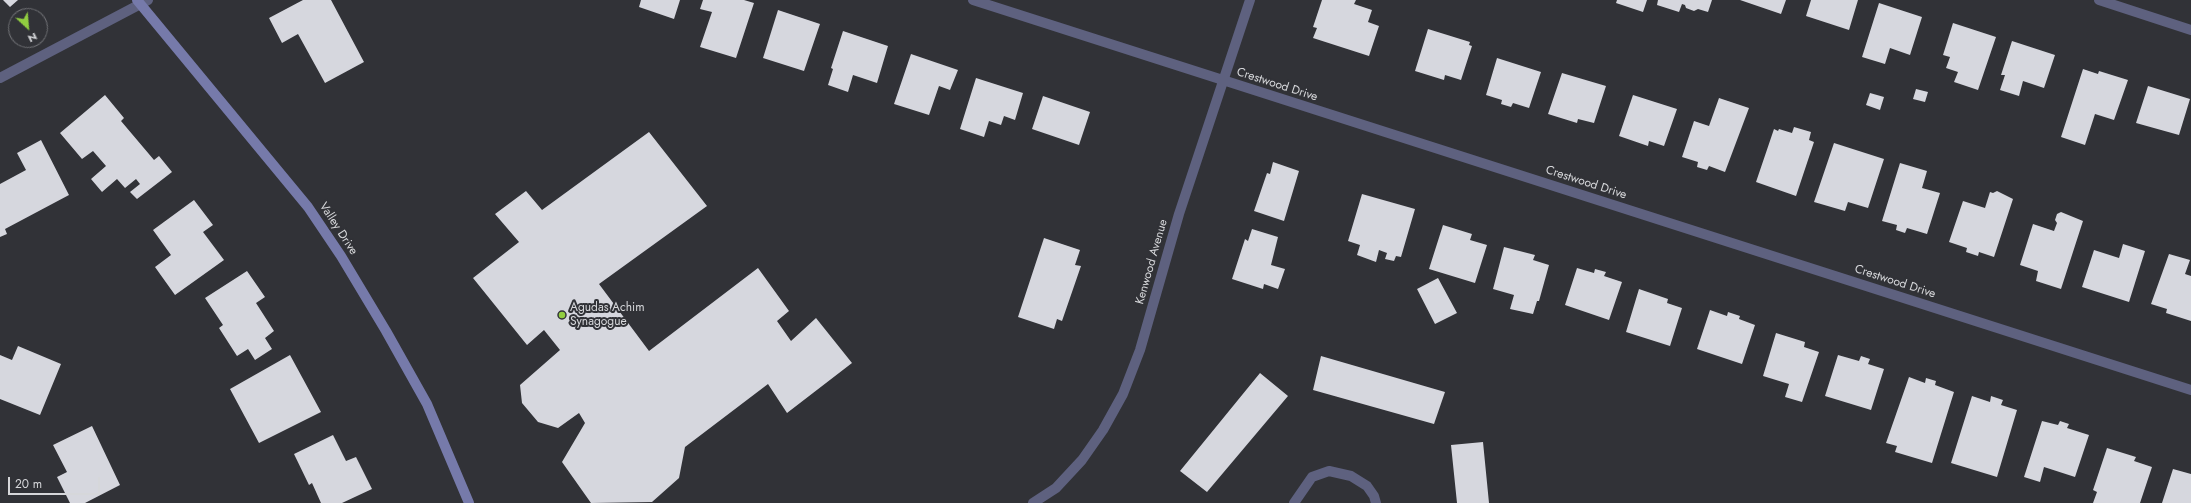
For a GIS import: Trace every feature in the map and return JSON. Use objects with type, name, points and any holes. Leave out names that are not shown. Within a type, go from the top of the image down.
[{"type":"street","name":"Crestwood Drive","points":[[973,0],[2191,390]]},
{"type":"street","name":"Kenwood Avenue","points":[[1034,503],[1056,488],[1082,460],[1103,430],[1123,394],[1140,350],[1179,214],[1250,0]]},
{"type":"street","points":[[2099,0],[2191,30]]},
{"type":"street","points":[[0,78],[142,1]]},
{"type":"street","name":"Valley Drive","points":[[142,1],[308,207],[337,250],[386,331],[427,404],[469,503]]},
{"type":"street","points":[[1294,503],[1312,477],[1329,471],[1351,476],[1367,486],[1374,496],[1376,503]]},
{"type":"building","points":[[3,0],[18,0],[10,7]]},
{"type":"building","points":[[303,0],[331,0],[364,62],[325,83],[298,34],[282,43],[269,18]]},
{"type":"building","points":[[641,0],[680,0],[674,19],[639,7]]},
{"type":"building","points":[[703,0],[744,0],[754,3],[736,58],[700,47],[712,12],[700,9]]},
{"type":"building","points":[[1322,0],[1356,0],[1354,4],[1372,10],[1368,22],[1379,26],[1369,56],[1313,38],[1317,28],[1313,27]]},
{"type":"building","points":[[1617,0],[1647,0],[1643,12],[1616,3]]},
{"type":"building","points":[[1658,0],[1712,0],[1708,12],[1698,9],[1694,11],[1686,8],[1685,5],[1682,4],[1679,12],[1657,5]]},
{"type":"building","points":[[1740,0],[1786,0],[1781,14]]},
{"type":"building","points":[[1811,0],[1858,0],[1849,30],[1806,16]]},
{"type":"building","points":[[1879,3],[1922,17],[1910,55],[1890,48],[1885,64],[1862,57]]},
{"type":"building","points":[[778,10],[820,24],[804,71],[763,58]]},
{"type":"building","points":[[1953,23],[1996,37],[1978,90],[1954,82],[1958,72],[1946,68],[1950,57],[1943,55]]},
{"type":"building","points":[[1428,29],[1470,42],[1469,45],[1472,46],[1461,80],[1445,75],[1444,80],[1415,71]]},
{"type":"building","points":[[843,31],[888,46],[877,83],[853,75],[848,92],[828,85],[833,69],[831,68]]},
{"type":"building","points":[[2012,41],[2055,55],[2044,88],[2023,81],[2019,96],[2000,90],[2005,75],[2001,75]]},
{"type":"building","points":[[911,54],[958,70],[950,90],[939,86],[929,115],[894,104]]},
{"type":"building","points":[[1497,58],[1541,72],[1529,108],[1513,103],[1511,107],[1501,104],[1502,100],[1486,95]]},
{"type":"building","points":[[2083,69],[2098,74],[2099,71],[2128,80],[2114,120],[2095,114],[2085,145],[2061,137]]},
{"type":"building","points":[[1562,73],[1606,86],[1594,123],[1578,119],[1577,123],[1548,114]]},
{"type":"building","points":[[976,78],[1023,93],[1015,120],[1004,116],[1001,125],[989,121],[984,137],[960,129]]},
{"type":"building","points":[[2148,86],[2190,99],[2179,135],[2136,123]]},
{"type":"building","points":[[1916,89],[1928,92],[1925,102],[1913,99]]},
{"type":"building","points":[[1870,93],[1884,97],[1880,110],[1866,105]]},
{"type":"building","points":[[105,95],[124,118],[121,121],[154,160],[159,156],[172,172],[137,199],[130,192],[140,184],[136,179],[125,188],[117,179],[102,192],[91,179],[106,166],[93,151],[82,159],[60,133]]},
{"type":"building","points":[[1633,95],[1677,109],[1664,146],[1649,141],[1648,146],[1619,136]]},
{"type":"building","points":[[1043,96],[1090,112],[1079,145],[1032,129]]},
{"type":"building","points":[[1719,98],[1749,108],[1725,172],[1709,166],[1707,170],[1697,167],[1698,162],[1682,157],[1694,121],[1709,126]]},
{"type":"building","points":[[1794,127],[1811,132],[1809,140],[1814,142],[1796,196],[1756,182],[1774,129],[1792,133]]},
{"type":"building","name":"Agudas Achim Synagogue","points":[[649,132],[707,206],[599,284],[649,351],[758,268],[789,311],[777,321],[791,341],[816,318],[852,363],[787,413],[768,384],[685,447],[679,478],[652,502],[591,503],[562,462],[585,423],[579,413],[558,428],[538,422],[522,403],[520,385],[560,350],[544,330],[527,345],[473,278],[519,242],[495,214],[526,191],[542,210]]},
{"type":"building","points":[[41,140],[69,195],[5,229],[7,234],[0,237],[0,184],[26,170],[17,153]]},
{"type":"building","points":[[1834,143],[1884,159],[1868,208],[1848,202],[1845,211],[1814,202]]},
{"type":"building","points":[[1273,162],[1299,171],[1284,221],[1254,211],[1267,173],[1270,174]]},
{"type":"building","points":[[1900,163],[1927,171],[1922,188],[1940,193],[1927,234],[1907,228],[1905,233],[1896,230],[1897,225],[1882,221]]},
{"type":"building","points":[[1997,191],[2013,199],[1994,257],[1979,252],[1978,256],[1966,252],[1967,248],[1949,242],[1963,201],[1985,208],[1990,192],[1993,193]]},
{"type":"building","points":[[1362,194],[1415,209],[1401,257],[1396,256],[1394,261],[1385,259],[1387,253],[1379,250],[1376,262],[1357,255],[1360,245],[1348,241]]},
{"type":"building","points":[[194,200],[213,225],[203,232],[224,260],[175,295],[155,267],[171,255],[153,230]]},
{"type":"building","points":[[2061,212],[2083,221],[2061,289],[2036,281],[2038,271],[2020,265],[2033,224],[2054,231],[2057,223],[2055,220],[2057,214]]},
{"type":"building","points":[[1443,225],[1472,234],[1470,240],[1487,245],[1475,283],[1429,269]]},
{"type":"building","points":[[1252,229],[1278,237],[1271,265],[1285,269],[1278,289],[1264,284],[1263,289],[1232,279],[1245,239],[1248,241]]},
{"type":"building","points":[[1044,238],[1080,250],[1075,265],[1081,266],[1062,321],[1057,319],[1054,329],[1018,317]]},
{"type":"building","points":[[2123,244],[2145,251],[2129,302],[2082,287],[2094,250],[2119,258]]},
{"type":"building","points":[[1504,247],[1535,255],[1533,260],[1549,265],[1539,301],[1537,301],[1533,314],[1510,309],[1514,295],[1493,289]]},
{"type":"building","points":[[2169,254],[2190,260],[2185,274],[2191,276],[2191,321],[2166,313],[2167,309],[2151,304]]},
{"type":"building","points":[[1577,268],[1594,273],[1595,269],[1606,272],[1604,276],[1622,282],[1609,320],[1565,305]]},
{"type":"building","points":[[247,271],[265,297],[256,303],[274,331],[265,338],[272,349],[255,360],[248,349],[237,356],[219,328],[223,325],[205,298]]},
{"type":"building","points":[[1438,278],[1457,313],[1435,324],[1417,289]]},
{"type":"building","points":[[1639,289],[1668,299],[1667,303],[1682,308],[1670,346],[1626,332]]},
{"type":"building","points":[[1710,310],[1727,316],[1728,312],[1740,316],[1739,319],[1755,325],[1742,364],[1697,349]]},
{"type":"building","points":[[1776,333],[1805,342],[1804,347],[1819,352],[1802,402],[1785,397],[1789,384],[1763,376]]},
{"type":"building","points":[[18,346],[61,364],[40,415],[0,399],[0,355],[12,360]]},
{"type":"building","points":[[290,355],[321,412],[259,443],[230,389]]},
{"type":"building","points":[[1838,355],[1859,361],[1861,356],[1870,359],[1868,364],[1884,369],[1871,410],[1825,396]]},
{"type":"building","points":[[1321,356],[1445,392],[1434,424],[1313,390]]},
{"type":"building","points":[[1260,373],[1288,396],[1207,492],[1180,471]]},
{"type":"building","points":[[1909,377],[1925,383],[1926,378],[1936,381],[1935,385],[1954,392],[1932,463],[1895,452],[1897,446],[1886,443]]},
{"type":"building","points":[[1972,396],[1990,402],[1991,396],[2003,400],[2001,405],[2017,410],[1997,477],[1951,463]]},
{"type":"building","points":[[2042,421],[2058,425],[2060,421],[2069,424],[2067,428],[2089,435],[2075,477],[2044,467],[2040,482],[2024,477]]},
{"type":"building","points":[[92,426],[120,485],[85,503],[70,503],[57,477],[67,472],[53,445]]},
{"type":"building","points":[[333,435],[346,461],[356,457],[372,489],[342,503],[321,503],[312,483],[309,485],[294,454]]},
{"type":"building","points":[[1483,442],[1489,503],[1457,503],[1451,445]]},
{"type":"building","points":[[2107,448],[2136,457],[2134,461],[2152,467],[2140,503],[2093,503],[2097,492],[2093,490]]},
{"type":"building","points":[[2173,469],[2191,474],[2191,503],[2162,503]]},
{"type":"place","name":"Agudas Achim Synagogue","points":[[562,315]]}]
